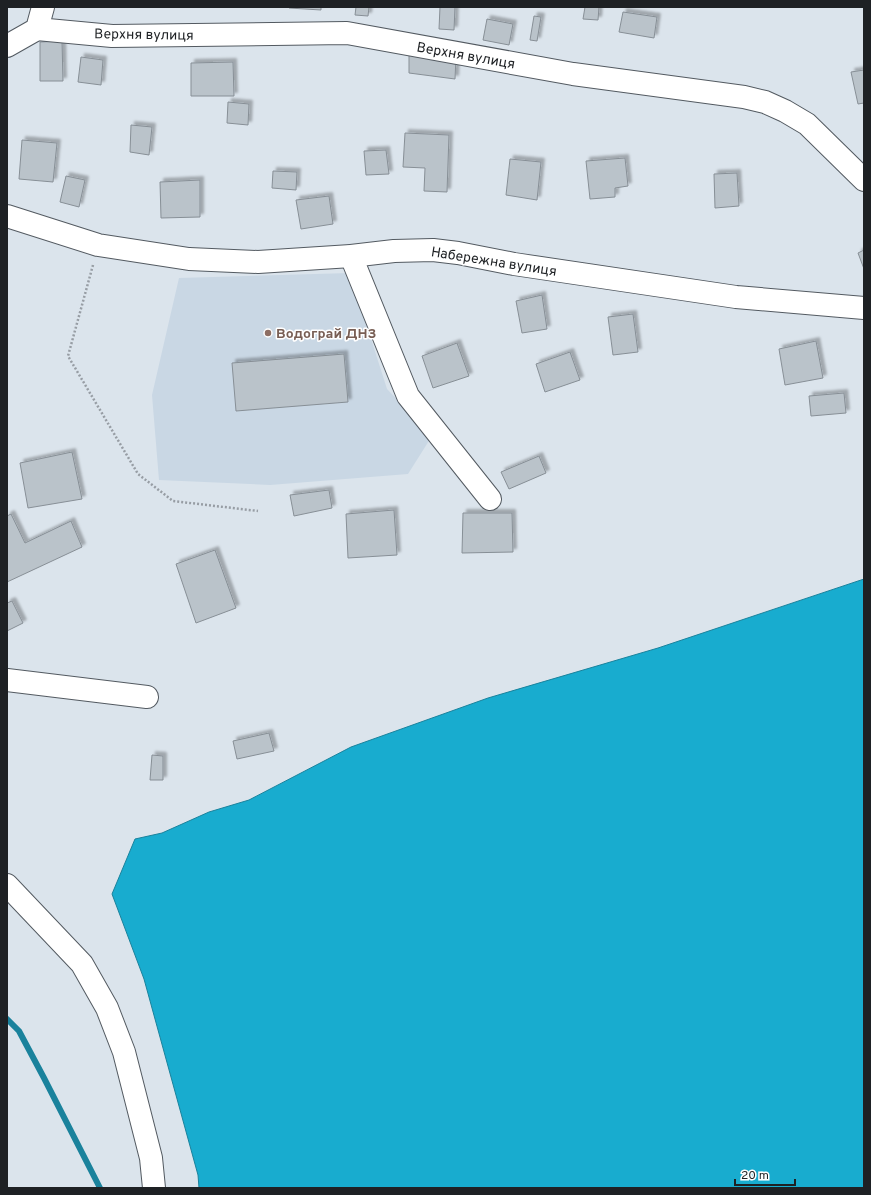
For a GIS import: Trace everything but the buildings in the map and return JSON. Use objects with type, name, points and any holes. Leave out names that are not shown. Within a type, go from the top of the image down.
[{"type":"street","points":[[7,46],[37,29],[43,7]]},
{"type":"street","name":"Верхня вулиця","points":[[37,29],[112,36],[346,33],[573,74],[744,97],[765,102],[785,111],[807,124],[864,180]]},
{"type":"street","name":"Набережна вулиця","points":[[7,216],[98,245],[189,259],[258,262],[351,256],[394,251],[433,250],[458,253],[521,265],[736,297],[864,308]]},
{"type":"street","points":[[351,256],[408,396],[490,499]]},
{"type":"street","points":[[7,680],[147,697]]},
{"type":"street","points":[[7,885],[82,964],[107,1008],[124,1052],[151,1158],[154,1188]]},
{"type":"path","points":[[98,245],[68,356],[138,474],[173,501],[258,511]]},
{"type":"shaded area","name":"Водограй ДНЗ","points":[[350,273],[387,389],[432,436],[408,474],[270,485],[159,480],[152,395],[179,278]]},
{"type":"water","points":[[864,579],[864,1188],[199,1188],[198,1175],[144,979],[112,894],[135,839],[162,833],[209,812],[249,800],[351,747],[488,698],[658,648]]},
{"type":"waterway","points":[[7,1019],[19,1031],[100,1188]]},
{"type":"place","name":"Водограй ДНЗ","points":[[268,333]]}]
